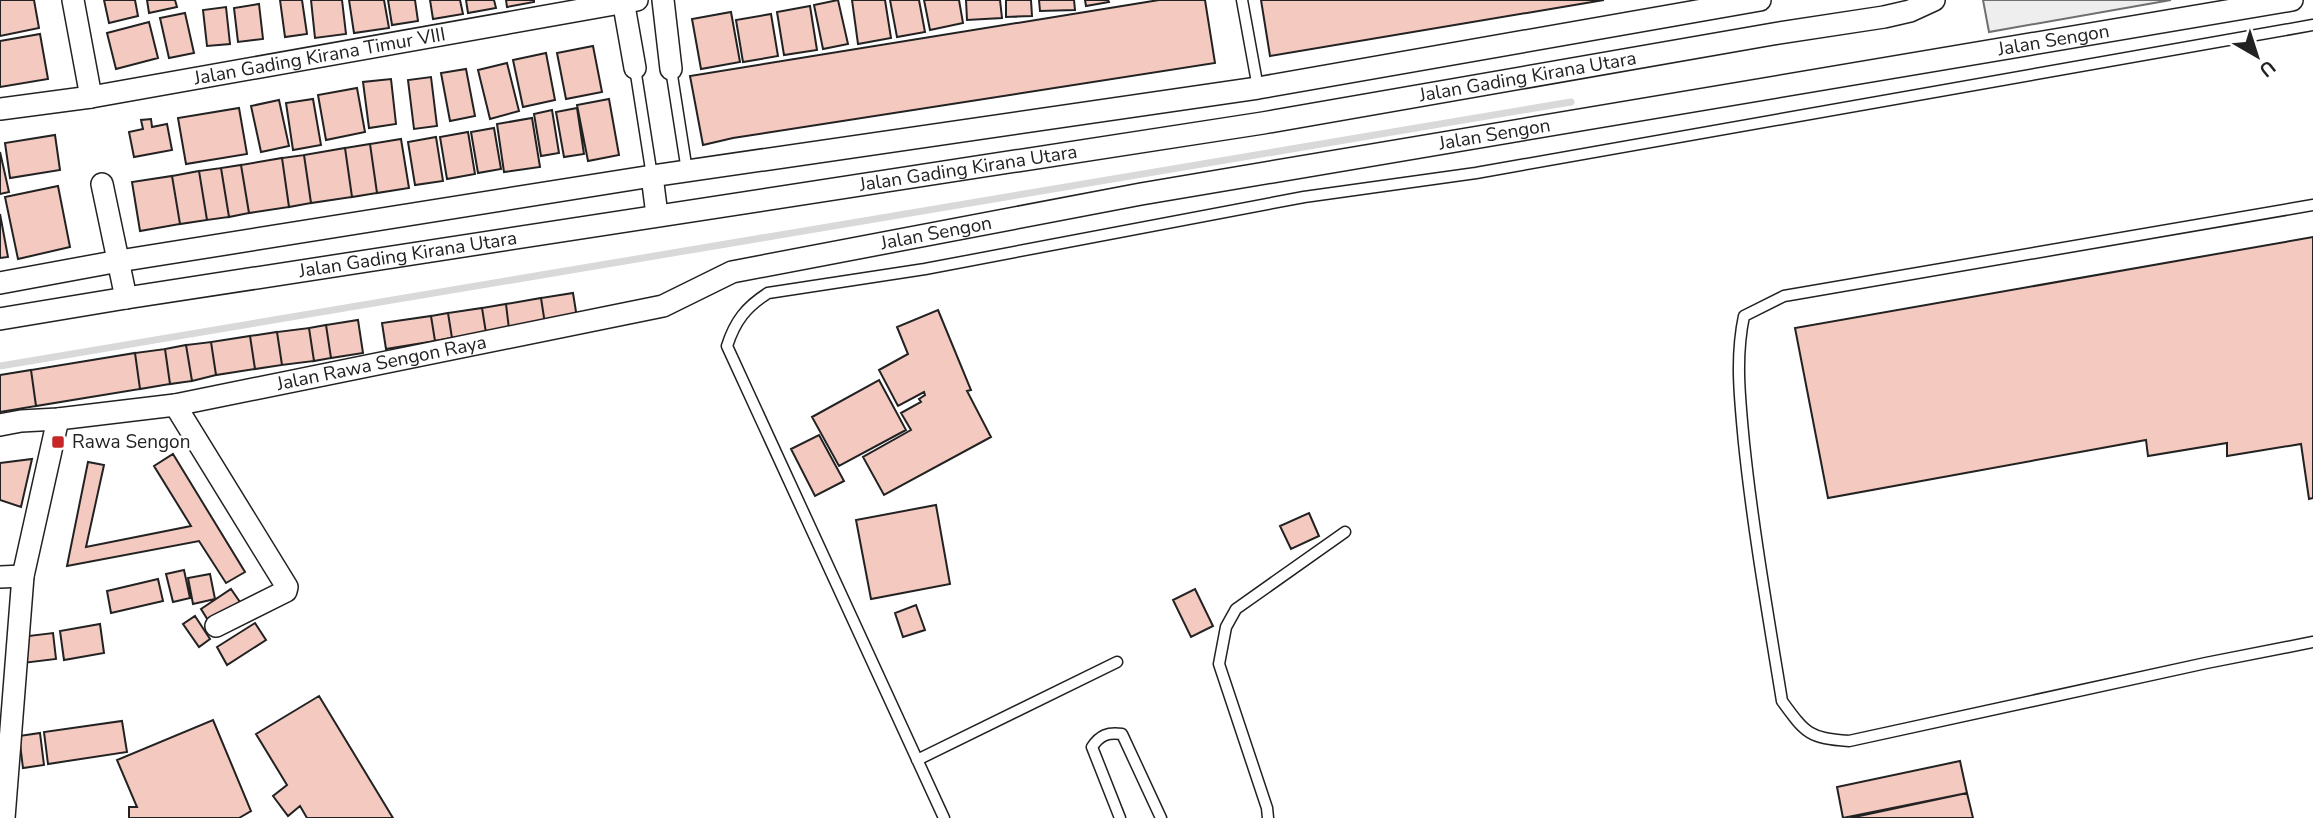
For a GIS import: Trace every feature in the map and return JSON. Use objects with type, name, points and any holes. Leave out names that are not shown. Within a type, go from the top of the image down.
[{"type":"street","points":[[73,0],[91,97]]},
{"type":"street","points":[[663,0],[671,69]]},
{"type":"street","name":"Jalan Gading Kirana Utara","points":[[0,282],[652,176],[1258,88],[1760,0]]},
{"type":"street","points":[[1767,0],[1773,34]]},
{"type":"street","name":"Jalan Gading Kirana Utara","points":[[0,319],[1263,123],[1884,17],[1910,11],[1934,0]]},
{"type":"street","name":"Jalan Sengon","points":[[701,286],[732,272],[1141,194],[2292,0]]},
{"type":"street","points":[[628,1],[635,68]]},
{"type":"street","name":"Jalan Gading Kirana Timur VIII","points":[[0,109],[91,97],[628,1]]},
{"type":"street","points":[[1258,88],[1263,123]]},
{"type":"street","points":[[687,171],[694,210]]},
{"type":"street","points":[[652,176],[657,215]]},
{"type":"street","points":[[102,184],[126,298]]},
{"type":"street","name":"Jalan Rawa Sengon Raya","points":[[0,425],[175,405],[663,306],[701,286]]},
{"type":"street","points":[[175,405],[288,587],[286,591],[216,626]]},
{"type":"street","points":[[3,804],[23,576],[58,419]]},
{"type":"street","points":[[0,577],[23,576]]},
{"type":"lane","points":[[1242,0],[1258,88]]},
{"type":"lane","points":[[944,818],[727,346],[738,319],[751,304],[768,293],[925,269],[1304,197],[1476,173],[2313,26]]},
{"type":"lane","points":[[635,68],[652,176]]},
{"type":"lane","points":[[671,69],[687,171]]},
{"type":"lane","points":[[2313,205],[1784,296],[1744,316],[1739,341],[1740,398],[1750,500],[1782,701],[1801,727],[1819,738],[1849,741],[2313,642]]},
{"type":"lane","points":[[1268,818],[1219,664],[1226,627],[1236,609],[1345,532]]},
{"type":"lane","points":[[917,760],[1116,662]]},
{"type":"lane","points":[[1120,818],[1092,747],[1098,738],[1111,732],[1122,734],[1161,818]]},
{"type":"shaded area","points":[[1983,0],[2171,0],[1989,32]]},
{"type":"building","points":[[0,0],[34,0],[39,28],[0,36]]},
{"type":"building","points":[[104,0],[135,0],[138,16],[109,23]]},
{"type":"building","points":[[147,0],[175,0],[177,7],[149,13]]},
{"type":"building","points":[[280,0],[302,0],[307,34],[285,37]]},
{"type":"building","points":[[311,0],[342,0],[346,34],[315,38]]},
{"type":"building","points":[[349,0],[384,0],[389,28],[354,33]]},
{"type":"building","points":[[388,0],[415,0],[418,21],[392,25]]},
{"type":"building","points":[[430,0],[460,0],[463,14],[433,19]]},
{"type":"building","points":[[466,0],[494,0],[496,8],[468,13]]},
{"type":"building","points":[[506,0],[534,0],[534,2],[507,7]]},
{"type":"building","points":[[838,0],[848,44],[823,49],[814,5]]},
{"type":"building","points":[[852,0],[885,0],[891,38],[858,44]]},
{"type":"building","points":[[890,0],[919,0],[925,32],[897,37]]},
{"type":"building","points":[[924,0],[959,0],[963,23],[930,30]]},
{"type":"building","points":[[966,0],[1000,0],[1002,18],[967,20]]},
{"type":"building","points":[[1006,0],[1031,0],[1032,16],[1006,17]]},
{"type":"building","points":[[1039,0],[1074,0],[1075,10],[1040,11]]},
{"type":"building","points":[[1085,0],[1108,0],[1109,2],[1086,6]]},
{"type":"building","points":[[1159,0],[1205,0],[1215,63],[733,138],[703,145],[690,76]]},
{"type":"building","points":[[1261,0],[1604,0],[1270,56]]},
{"type":"building","points":[[259,4],[263,39],[238,42],[234,8]]},
{"type":"building","points":[[810,6],[817,50],[784,55],[777,12]]},
{"type":"building","points":[[226,7],[230,44],[207,46],[203,10]]},
{"type":"building","points":[[731,12],[740,62],[701,69],[692,19]]},
{"type":"building","points":[[185,13],[194,53],[169,58],[160,18]]},
{"type":"building","points":[[771,14],[778,56],[743,62],[736,20]]},
{"type":"building","points":[[149,22],[158,58],[116,69],[107,33]]},
{"type":"building","points":[[40,34],[48,79],[0,87],[0,41]]},
{"type":"building","points":[[593,46],[602,92],[566,99],[557,53]]},
{"type":"building","points":[[546,53],[555,100],[523,107],[513,60]]},
{"type":"building","points":[[507,63],[519,111],[490,119],[478,70]]},
{"type":"building","points":[[466,69],[475,116],[450,121],[441,73]]},
{"type":"building","points":[[431,77],[437,126],[414,129],[408,80]]},
{"type":"building","points":[[391,79],[396,124],[369,128],[363,82]]},
{"type":"building","points":[[357,88],[365,132],[326,140],[318,95]]},
{"type":"building","points":[[313,99],[321,145],[293,150],[286,103]]},
{"type":"building","points":[[609,99],[619,155],[588,161],[577,105]]},
{"type":"building","points":[[279,100],[289,146],[261,152],[251,106]]},
{"type":"building","points":[[239,108],[247,154],[186,164],[178,118]]},
{"type":"building","points":[[577,108],[584,154],[564,157],[556,112]]},
{"type":"building","points":[[552,110],[559,153],[541,156],[534,114]]},
{"type":"building","points":[[532,118],[540,167],[504,172],[497,124]]},
{"type":"building","points":[[151,119],[152,127],[167,124],[172,150],[134,157],[129,132],[143,129],[141,120]]},
{"type":"building","points":[[494,128],[501,169],[478,173],[471,132]]},
{"type":"building","points":[[468,132],[475,174],[447,179],[440,137]]},
{"type":"building","points":[[55,135],[60,170],[10,178],[5,143]]},
{"type":"building","points":[[436,137],[443,181],[415,185],[408,142]]},
{"type":"building","points":[[401,139],[409,188],[377,193],[370,144]]},
{"type":"building","points":[[370,144],[377,193],[352,197],[345,148]]},
{"type":"building","points":[[345,148],[352,197],[311,203],[304,155]]},
{"type":"building","points":[[0,152],[9,192],[0,194]]},
{"type":"building","points":[[304,155],[311,203],[289,207],[282,158]]},
{"type":"building","points":[[282,158],[289,207],[249,213],[241,165]]},
{"type":"building","points":[[241,165],[249,213],[229,217],[221,168]]},
{"type":"building","points":[[221,168],[229,217],[207,220],[199,171]]},
{"type":"building","points":[[199,171],[207,220],[180,224],[172,176]]},
{"type":"building","points":[[172,176],[180,224],[140,231],[132,182]]},
{"type":"building","points":[[58,186],[70,247],[18,259],[5,197]]},
{"type":"building","points":[[0,214],[8,257],[0,258]]},
{"type":"building","points":[[2313,237],[2313,498],[2309,499],[2301,444],[2227,456],[2227,443],[2148,456],[2146,440],[1828,498],[1795,328]]},
{"type":"building","points":[[573,293],[577,318],[545,324],[541,298]]},
{"type":"building","points":[[541,298],[545,324],[509,329],[506,304]]},
{"type":"building","points":[[506,304],[509,329],[486,333],[482,308]]},
{"type":"building","points":[[482,308],[486,333],[452,338],[448,313]]},
{"type":"building","points":[[938,310],[971,390],[967,391],[991,437],[884,495],[863,457],[911,430],[901,413],[921,402],[919,399],[925,395],[924,392],[898,406],[879,370],[908,354],[897,327]]},
{"type":"building","points":[[448,313],[452,338],[435,341],[431,316]]},
{"type":"building","points":[[431,316],[435,341],[386,349],[382,323]]},
{"type":"building","points":[[358,320],[363,353],[331,358],[326,325]]},
{"type":"building","points":[[326,325],[331,358],[314,361],[309,328]]},
{"type":"building","points":[[309,328],[314,361],[282,365],[277,332]]},
{"type":"building","points":[[277,332],[282,365],[255,369],[250,336]]},
{"type":"building","points":[[250,336],[255,369],[216,375],[211,342]]},
{"type":"building","points":[[211,342],[216,375],[192,381],[186,345]]},
{"type":"building","points":[[186,345],[192,381],[170,384],[165,349]]},
{"type":"building","points":[[165,349],[170,384],[140,389],[135,353]]},
{"type":"building","points":[[135,353],[140,389],[36,406],[31,370]]},
{"type":"building","points":[[31,370],[36,406],[0,412],[0,375]]},
{"type":"building","points":[[879,380],[906,430],[839,466],[812,417]]},
{"type":"building","points":[[819,435],[844,481],[815,496],[791,449]]},
{"type":"building","points":[[173,454],[245,572],[226,583],[199,541],[67,566],[88,462],[104,465],[86,547],[191,526],[154,466]]},
{"type":"building","points":[[32,459],[21,507],[0,500],[0,463]]},
{"type":"building","points":[[936,505],[950,584],[871,599],[856,520]]},
{"type":"building","points":[[1309,513],[1319,536],[1291,549],[1280,526]]},
{"type":"building","points":[[184,570],[190,598],[173,602],[166,574]]},
{"type":"building","points":[[210,574],[215,599],[193,604],[188,578]]},
{"type":"building","points":[[158,579],[163,601],[111,613],[107,591]]},
{"type":"building","points":[[231,589],[242,605],[211,625],[201,609]]},
{"type":"building","points":[[1195,589],[1213,626],[1191,637],[1173,600]]},
{"type":"building","points":[[916,605],[925,630],[903,637],[895,613]]},
{"type":"building","points":[[195,616],[210,639],[199,647],[183,624]]},
{"type":"building","points":[[255,623],[266,640],[227,665],[217,647]]},
{"type":"building","points":[[100,624],[104,653],[64,660],[60,631]]},
{"type":"building","points":[[53,633],[56,659],[23,663],[20,637]]},
{"type":"building","points":[[319,696],[393,818],[307,818],[300,806],[288,816],[273,796],[287,785],[256,734]]},
{"type":"building","points":[[213,720],[251,811],[239,818],[129,818],[129,807],[137,807],[117,760]]},
{"type":"building","points":[[122,721],[127,752],[48,764],[44,732]]},
{"type":"building","points":[[40,733],[44,765],[23,768],[19,736]]},
{"type":"building","points":[[1960,761],[1967,793],[1843,818],[1837,787]]},
{"type":"building","points":[[1967,793],[1973,818],[1850,818]]},
{"type":"waterway","points":[[0,366],[1571,102]]},
{"type":"place","name":"Rawa Sengon","points":[[58,442]]}]
